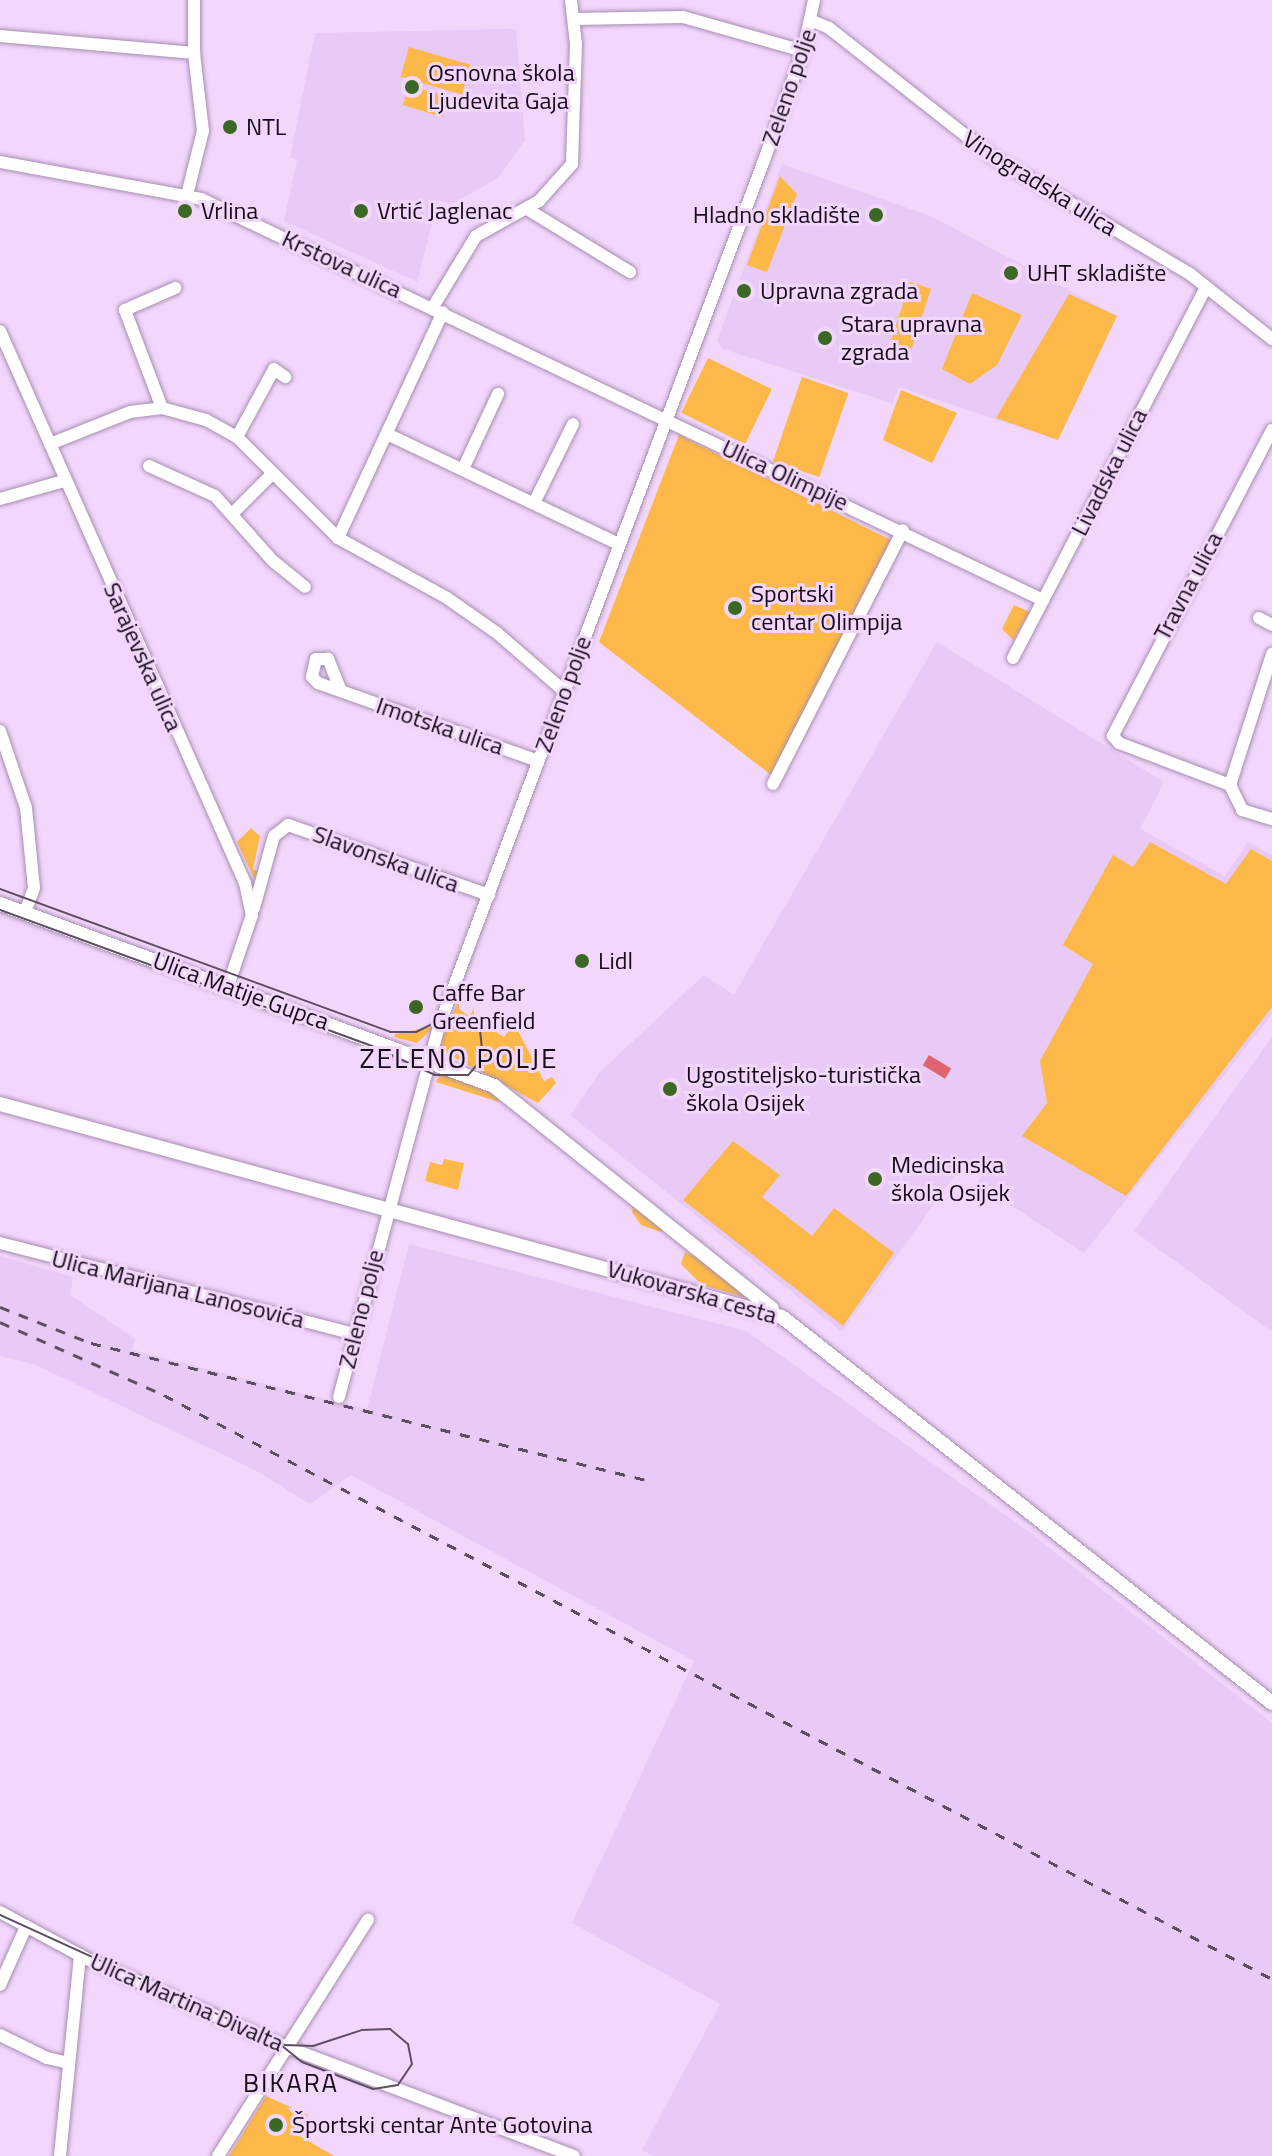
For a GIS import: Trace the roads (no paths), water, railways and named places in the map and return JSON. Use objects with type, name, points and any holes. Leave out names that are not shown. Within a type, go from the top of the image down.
[{"type":"main road","name":"Ulica Matije Gupca","points":[[0,904],[428,1059],[510,1095],[782,1317]]},
{"type":"main road","name":"Vukovarska cesta","points":[[0,1104],[782,1317],[1272,1703]]},
{"type":"street","points":[[187,195],[203,131],[194,53],[194,0]]},
{"type":"street","points":[[338,538],[387,434],[438,309],[476,236],[527,209],[558,186],[572,164],[574,19],[571,0]]},
{"type":"street","name":"Zeleno polje","points":[[339,1397],[428,1059],[803,51],[812,21],[814,0]]},
{"type":"street","points":[[574,19],[683,17],[803,51]]},
{"type":"street","name":"Vinogradska ulica","points":[[812,21],[829,28],[993,157],[1206,287],[1272,339]]},
{"type":"street","points":[[0,36],[194,53]]},
{"type":"street","name":"Krstova ulica","points":[[0,162],[187,195],[438,309],[667,420]]},
{"type":"street","points":[[527,209],[630,272]]},
{"type":"street","name":"Livadska ulica","points":[[1013,658],[1206,287]]},
{"type":"street","points":[[162,408],[125,310],[175,288]]},
{"type":"street","name":"Sarajevska ulica","points":[[0,331],[245,883],[252,915]]},
{"type":"street","points":[[237,437],[274,369],[285,377]]},
{"type":"street","points":[[463,469],[498,394]]},
{"type":"street","points":[[50,444],[130,412],[162,408],[206,420],[237,437],[338,538],[484,624],[564,691]]},
{"type":"street","name":"Ulica Olimpije","points":[[667,420],[903,530],[1043,600]]},
{"type":"street","points":[[534,503],[573,424]]},
{"type":"street","name":"Travna ulica","points":[[1230,785],[1119,743],[1113,736],[1118,719],[1272,430]]},
{"type":"street","points":[[387,434],[619,544]]},
{"type":"street","points":[[149,466],[215,496],[273,561],[305,587]]},
{"type":"street","points":[[232,514],[273,473]]},
{"type":"street","points":[[0,499],[64,481]]},
{"type":"street","points":[[773,784],[903,530]]},
{"type":"street","points":[[1259,618],[1272,625]]},
{"type":"street","points":[[1272,654],[1230,785],[1242,810],[1272,819]]},
{"type":"street","name":"Imotska ulica","points":[[341,691],[538,761]]},
{"type":"street","points":[[0,731],[19,777],[28,822],[34,888],[25,913]]},
{"type":"street","name":"Slavonska ulica","points":[[252,915],[274,836],[284,826],[489,895]]},
{"type":"street","points":[[228,986],[252,915]]},
{"type":"street","name":"Ulica Marijana Lanosovića","points":[[0,1243],[355,1334]]},
{"type":"street","name":"Ulica Martina Divalta","points":[[0,1912],[25,1929],[80,1955],[284,2046],[574,2156]]},
{"type":"street","points":[[218,2156],[284,2046],[368,1920]]},
{"type":"street","name":"Ulica Martina Divalta","points":[[0,1923],[25,1929]]},
{"type":"street","points":[[0,1985],[25,1929]]},
{"type":"street","points":[[60,2156],[80,1955]]},
{"type":"street","points":[[0,2035],[47,2058],[69,2063]]},
{"type":"tram line","points":[[0,889],[390,1032],[416,1032],[441,1020],[463,1018],[480,1030],[483,1058],[468,1075],[435,1075],[372,1046],[0,910]]},
{"type":"tram line","points":[[0,1915],[285,2045],[313,2046],[362,2030],[390,2029],[408,2044],[412,2064],[398,2085],[373,2089],[302,2062],[276,2041]]},
{"type":"railway","points":[[0,1307],[91,1343],[654,1482]]},
{"type":"railway","points":[[0,1322],[164,1395],[1272,1979]]},
{"type":"place","name":"Osnovna škola Ljudevita Gaja","points":[[412,87]]},
{"type":"place","name":"NTL","points":[[230,127]]},
{"type":"place","name":"Vrlina","points":[[185,211]]},
{"type":"place","name":"Vrtić Jaglenac","points":[[361,211]]},
{"type":"place","name":"Hladno skladište","points":[[876,215]]},
{"type":"place","name":"UHT skladište","points":[[1011,273]]},
{"type":"place","name":"Upravna zgrada","points":[[744,291]]},
{"type":"place","name":"Stara upravna zgrada","points":[[825,338]]},
{"type":"place","name":"Sportski centar Olimpija","points":[[735,608]]},
{"type":"place","name":"Lidl","points":[[582,961]]},
{"type":"place","name":"Caffe Bar Greenfield","points":[[416,1007]]},
{"type":"place","name":"Ugostiteljsko-turistička škola Osijek","points":[[670,1089]]},
{"type":"place","name":"Medicinska škola Osijek","points":[[875,1179]]},
{"type":"place","name":"Športski centar Ante Gotovina","points":[[276,2125]]},
{"type":"district","name":"ZELENO POLJE","points":[[459,1058]]},
{"type":"district","name":"BIKARA","points":[[291,2083]]}]
